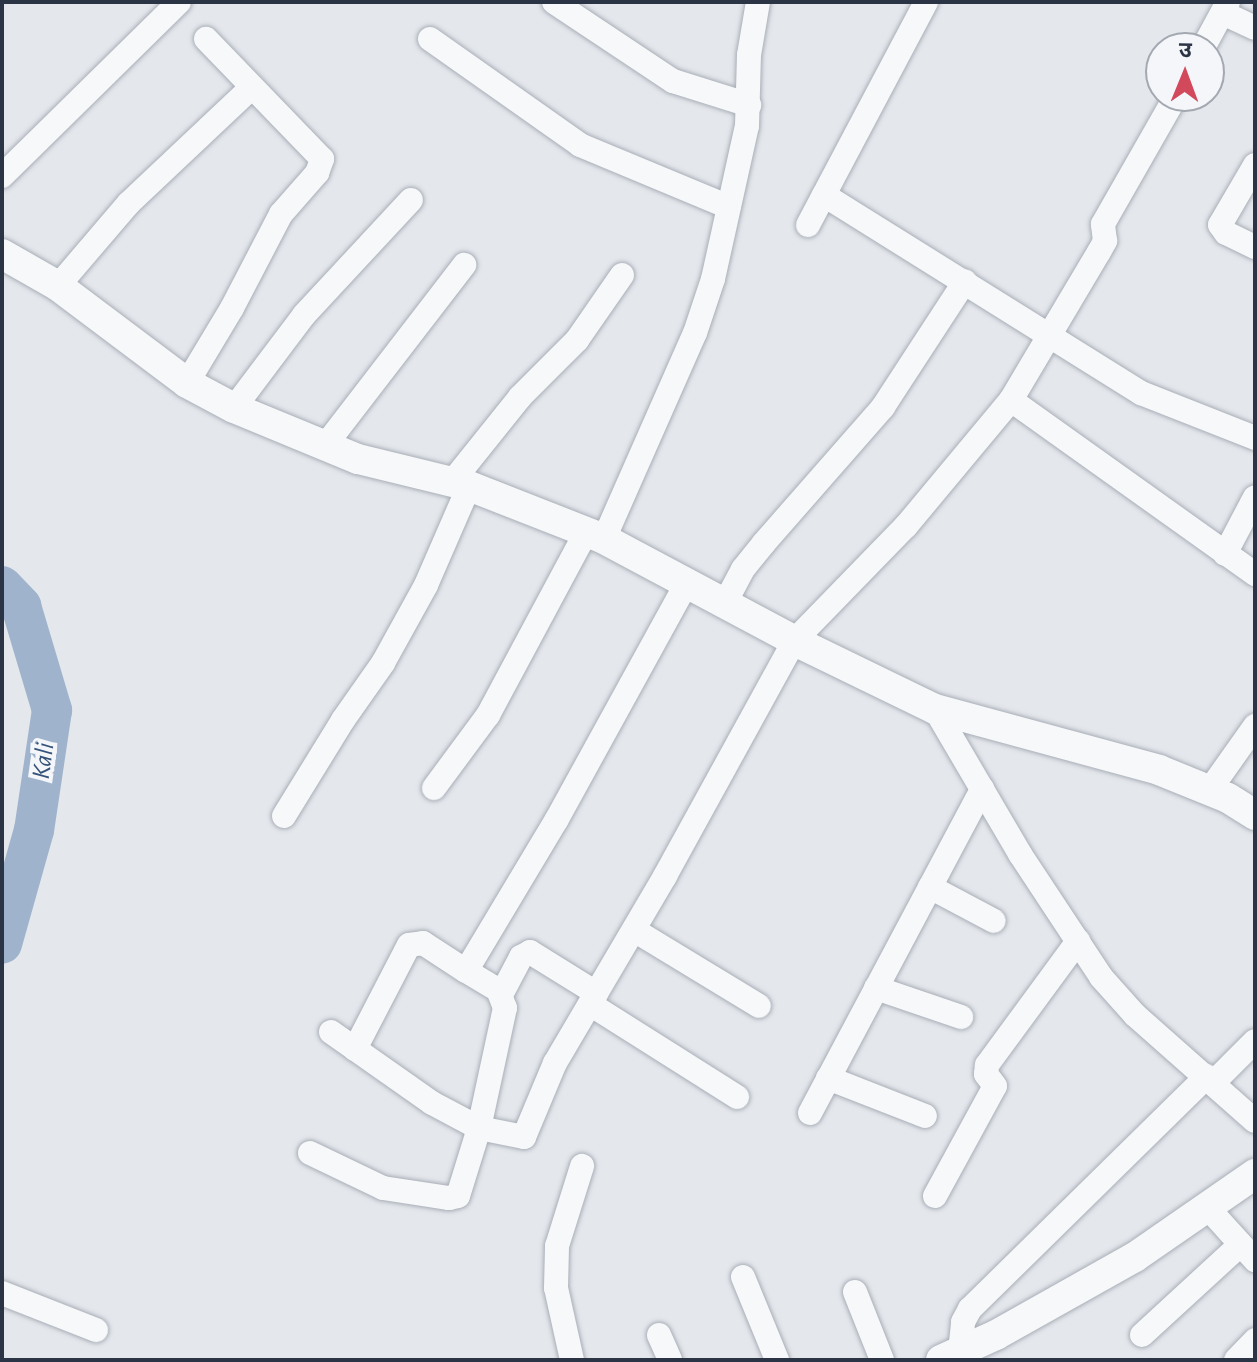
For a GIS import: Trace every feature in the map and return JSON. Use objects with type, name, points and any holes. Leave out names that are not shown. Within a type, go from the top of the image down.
[{"type":"street","points":[[2,176],[179,2]]},
{"type":"street","points":[[554,2],[673,81],[749,105]]},
{"type":"street","points":[[434,788],[488,715],[595,536],[695,333],[713,279],[749,105],[749,55],[758,2]]},
{"type":"street","points":[[808,225],[926,2]]},
{"type":"street","points":[[1212,32],[1225,7],[1255,28]]},
{"type":"street","points":[[187,383],[232,308],[281,214],[317,173],[322,159],[206,39]]},
{"type":"street","points":[[430,39],[580,145],[729,207]]},
{"type":"street","points":[[58,286],[129,203],[251,88]]},
{"type":"street","points":[[331,1032],[432,1103],[479,1128],[524,1137],[555,1063],[634,930],[795,640],[906,526],[1011,400],[1103,244],[1103,224],[1167,112]]},
{"type":"street","points":[[1255,165],[1220,225],[1226,233],[1255,247]]},
{"type":"street","points":[[824,195],[1141,393],[1255,438]]},
{"type":"street","points":[[234,408],[304,315],[411,200]]},
{"type":"street","points":[[2,254],[58,286],[187,383],[234,408],[324,447],[388,469],[460,484],[595,536],[935,709],[1020,735],[1159,770],[1255,815]]},
{"type":"street","points":[[324,447],[464,265]]},
{"type":"street","points":[[284,816],[343,720],[383,663],[426,585],[460,484],[520,397],[577,340],[622,275]]},
{"type":"street","points":[[725,603],[743,569],[883,407],[965,281]]},
{"type":"street","points":[[1011,400],[1132,483],[1255,574]]},
{"type":"street","points":[[1225,554],[1255,497]]},
{"type":"street","points":[[466,971],[557,819],[687,583]]},
{"type":"street","points":[[935,709],[1101,977],[1135,1015],[1255,1121]]},
{"type":"street","points":[[1209,791],[1255,726]]},
{"type":"street","points":[[810,1113],[982,789]]},
{"type":"street","points":[[930,887],[994,921]]},
{"type":"street","points":[[634,930],[759,1006]]},
{"type":"street","points":[[935,1196],[995,1086],[986,1074],[987,1065],[1078,941]]},
{"type":"street","points":[[355,1049],[409,945],[423,943],[502,993]]},
{"type":"street","points":[[310,1153],[383,1188],[449,1198],[458,1196],[464,1185],[479,1128],[505,1008],[502,993],[521,957],[530,952],[737,1097]]},
{"type":"street","points":[[876,988],[961,1017]]},
{"type":"street","points":[[950,1356],[970,1309],[1210,1080],[1255,1041]]},
{"type":"street","points":[[828,1078],[925,1116]]},
{"type":"street","points":[[572,1360],[556,1288],[557,1246],[582,1166]]},
{"type":"street","points":[[950,1356],[1135,1257],[1255,1174]]},
{"type":"street","points":[[1142,1335],[1248,1252],[1207,1207]]},
{"type":"street","points":[[743,1277],[777,1360]]},
{"type":"street","points":[[855,1292],[882,1360]]},
{"type":"street","points":[[2,1293],[96,1330]]},
{"type":"street","points":[[659,1335],[670,1360]]},
{"type":"street","points":[[1236,1360],[1255,1340]]},
{"type":"waterway","name":"Kali","points":[[2,586],[21,606],[52,710],[34,830],[2,944]]}]
